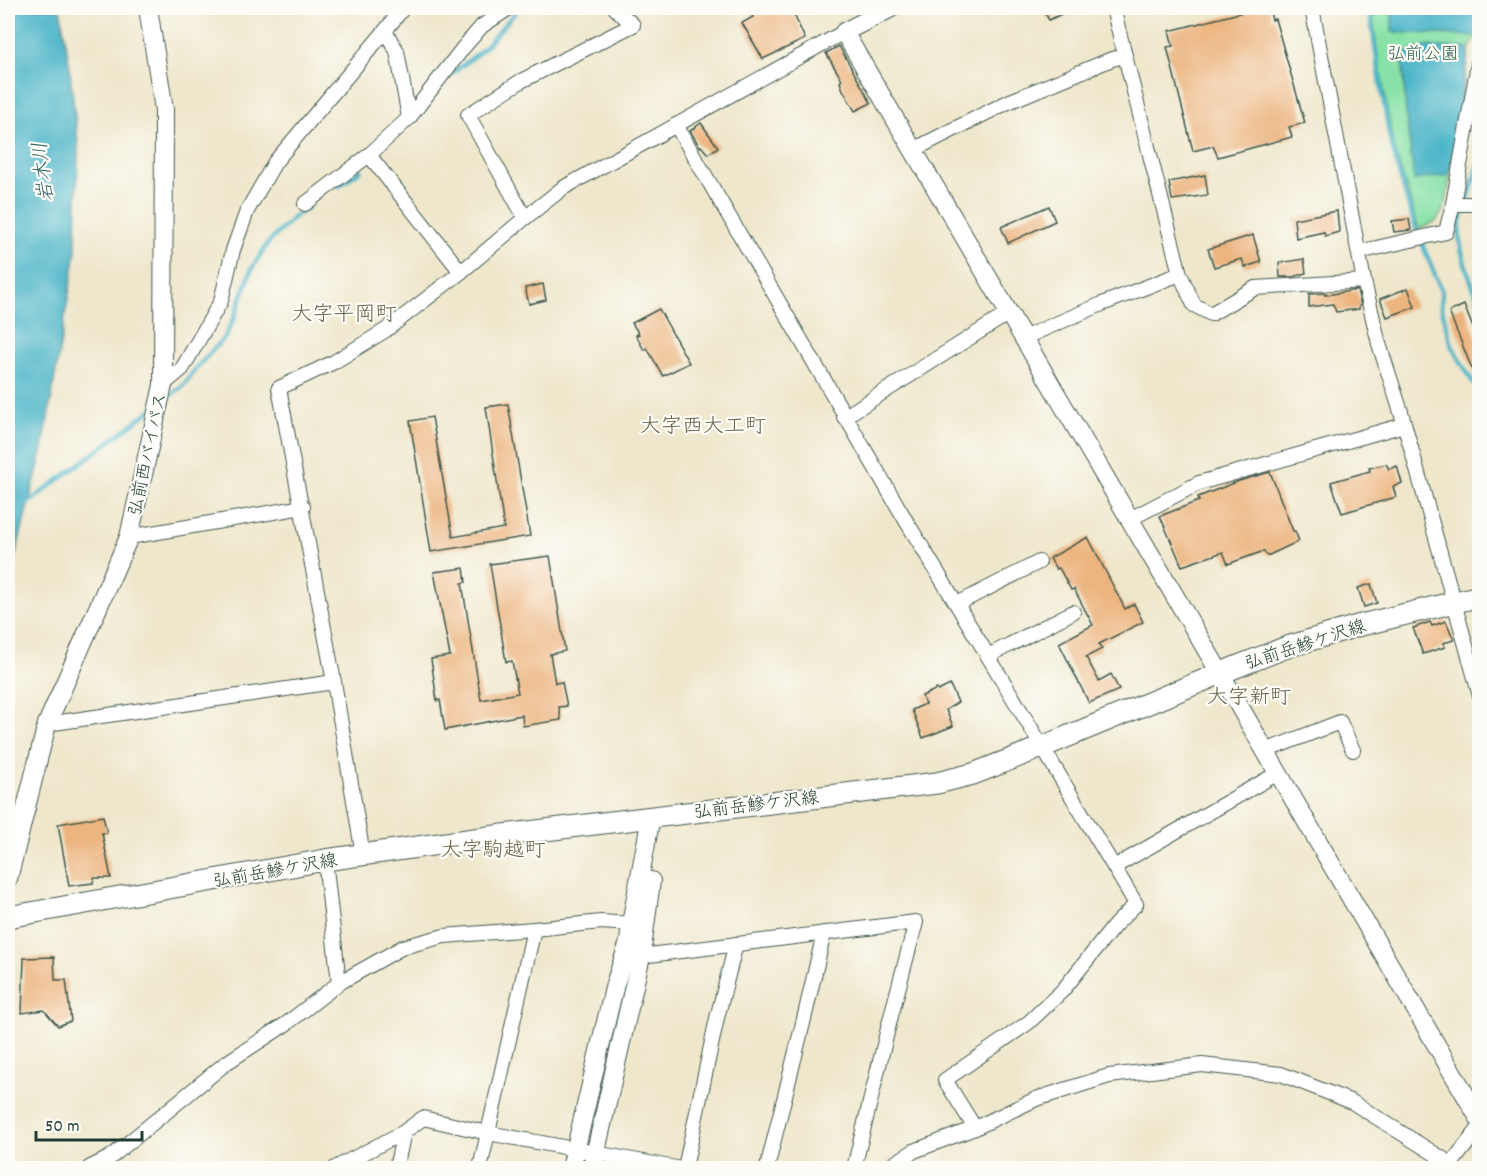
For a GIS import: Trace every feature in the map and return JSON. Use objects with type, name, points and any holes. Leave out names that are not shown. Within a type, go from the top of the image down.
[{"type":"main road","name":"弘前岳鰺ケ沢線","points":[[8,917],[325,860],[503,835],[937,783],[973,774],[1297,644],[1357,626],[1479,596]]},
{"type":"street","name":"弘前西バイパス","points":[[8,879],[47,724],[129,537],[163,385],[164,110],[148,8]]},
{"type":"street","points":[[163,385],[182,369],[221,301],[233,250],[247,211],[275,162],[403,8]]},
{"type":"street","points":[[305,204],[369,155],[409,118],[482,26],[509,8]]},
{"type":"street","points":[[525,218],[468,115],[521,81],[633,26],[615,8]]},
{"type":"street","points":[[363,855],[303,507],[279,388],[334,362],[386,330],[563,188],[891,8]]},
{"type":"street","points":[[1113,8],[1180,274],[1194,305],[1211,314],[1255,288],[1364,281]]},
{"type":"street","points":[[1312,8],[1364,281],[1379,344],[1404,425],[1479,696]]},
{"type":"street","points":[[386,31],[397,51],[409,118]]},
{"type":"street","points":[[844,32],[1278,772],[1479,1120]]},
{"type":"street","points":[[1359,252],[1446,232],[1453,204],[1479,53]]},
{"type":"street","points":[[913,150],[1008,102],[1112,59],[1125,56]]},
{"type":"street","points":[[676,125],[904,519],[1136,904],[1115,925],[1063,990],[1028,1023],[945,1080],[975,1128]]},
{"type":"street","points":[[369,155],[461,272]]},
{"type":"street","points":[[1453,204],[1479,202]]},
{"type":"street","points":[[1023,338],[1180,274]]},
{"type":"street","points":[[844,417],[1009,313]]},
{"type":"street","points":[[1130,519],[1198,483],[1404,425]]},
{"type":"street","points":[[129,537],[303,507]]},
{"type":"street","points":[[957,604],[1039,562]]},
{"type":"street","points":[[988,656],[1073,612]]},
{"type":"street","points":[[47,724],[334,682]]},
{"type":"street","points":[[1265,751],[1340,722],[1353,750]]},
{"type":"street","points":[[1114,867],[1278,772]]},
{"type":"street","points":[[572,1168],[615,984],[629,942],[651,817]]},
{"type":"street","points":[[594,1161],[641,956],[655,850],[651,817]]},
{"type":"street","points":[[325,860],[339,983]]},
{"type":"street","points":[[89,1168],[113,1163],[226,1063],[286,1024],[339,983],[403,947],[444,936],[601,922],[631,924]]},
{"type":"street","points":[[641,956],[916,922],[854,1168]]},
{"type":"street","points":[[480,1168],[534,929]]},
{"type":"street","points":[[767,1168],[824,933]]},
{"type":"street","points":[[685,1168],[717,1018],[736,944]]},
{"type":"street","points":[[887,1168],[914,1151],[975,1128],[1036,1099],[1109,1076],[1202,1065],[1281,1074],[1352,1102],[1451,1166],[1479,1127]]},
{"type":"street","points":[[335,1168],[404,1132],[423,1118],[576,1150],[594,1161],[676,1168]]},
{"type":"street","points":[[396,1168],[404,1132]]},
{"type":"green space","name":"弘前公園","points":[[1372,8],[1479,8],[1479,40],[1474,39],[1469,50],[1446,202],[1437,220],[1419,229],[1393,144]]},
{"type":"water","name":"岩木川","points":[[8,8],[60,8],[69,62],[78,144],[76,252],[43,448],[8,584],[8,150],[11,126],[8,113]]},
{"type":"water","points":[[1392,8],[1479,8],[1479,23],[1475,36],[1392,32]]},
{"type":"water","points":[[1428,46],[1469,49],[1450,175],[1414,180],[1402,54]]},
{"type":"building","points":[[762,8],[791,8],[805,39],[763,59],[742,23],[753,17],[751,13]]},
{"type":"building","points":[[1042,8],[1074,8],[1049,20]]},
{"type":"building","points":[[1259,8],[1269,8],[1272,20],[1275,19],[1305,123],[1289,127],[1292,137],[1218,157],[1213,146],[1193,151],[1167,47],[1173,46],[1169,31]]},
{"type":"building","points":[[839,46],[871,103],[855,111],[843,90],[840,82],[842,80],[826,53]]},
{"type":"building","points":[[701,123],[718,147],[708,154],[700,147],[690,131]]},
{"type":"building","points":[[1205,175],[1208,195],[1172,200],[1169,182]]},
{"type":"building","points":[[1049,206],[1055,221],[1008,243],[1001,227]]},
{"type":"building","points":[[1337,211],[1339,232],[1325,236],[1324,232],[1296,238],[1294,219]]},
{"type":"building","points":[[1409,219],[1411,230],[1394,232],[1392,221]]},
{"type":"building","points":[[1253,235],[1261,262],[1245,267],[1242,259],[1214,267],[1208,249]]},
{"type":"building","points":[[1304,259],[1306,273],[1293,277],[1280,277],[1279,263]]},
{"type":"building","points":[[543,284],[546,300],[529,304],[525,288]]},
{"type":"building","points":[[1408,288],[1415,307],[1387,317],[1380,299]]},
{"type":"building","points":[[1357,290],[1361,305],[1359,309],[1336,312],[1333,304],[1309,307],[1309,294],[1325,293],[1325,295]]},
{"type":"building","points":[[1464,305],[1479,343],[1479,386],[1449,312]]},
{"type":"building","points":[[659,309],[689,363],[663,376],[647,348],[644,350],[636,335],[639,334],[632,323]]},
{"type":"building","points":[[508,404],[530,536],[431,552],[410,421],[432,417],[453,537],[504,528],[486,407]]},
{"type":"building","points":[[1386,464],[1389,469],[1397,466],[1402,483],[1393,487],[1396,497],[1342,513],[1331,482]]},
{"type":"building","points":[[1270,472],[1299,541],[1267,556],[1264,551],[1228,564],[1223,552],[1182,566],[1160,516],[1199,501],[1198,497]]},
{"type":"building","points":[[1088,537],[1125,609],[1134,604],[1143,622],[1099,644],[1102,649],[1086,657],[1099,681],[1111,674],[1119,690],[1089,703],[1059,643],[1093,625],[1074,589],[1071,590],[1059,568],[1056,569],[1050,558]]},
{"type":"building","points":[[550,556],[565,651],[550,654],[555,683],[562,682],[567,706],[559,707],[561,720],[523,726],[522,715],[445,730],[440,700],[437,701],[431,659],[450,656],[434,572],[464,568],[466,582],[462,583],[481,700],[518,693],[512,661],[506,662],[490,564]]},
{"type":"building","points":[[1371,584],[1377,603],[1364,607],[1358,588]]},
{"type":"building","points":[[1446,621],[1454,640],[1443,643],[1445,647],[1423,654],[1413,628],[1430,622],[1432,626]]},
{"type":"building","points":[[950,685],[958,702],[946,710],[953,726],[923,738],[912,710],[925,704],[922,696]]},
{"type":"building","points":[[103,816],[107,833],[102,833],[111,878],[94,878],[93,883],[69,886],[58,824]]},
{"type":"building","points":[[54,957],[55,980],[66,980],[71,1021],[58,1026],[44,1010],[22,1013],[24,958]]},
{"type":"waterway","points":[[448,77],[483,49],[519,8]]},
{"type":"waterway","points":[[1369,8],[1389,135],[1401,180],[1416,229],[1442,292],[1441,306],[1452,346],[1480,395]]},
{"type":"waterway","points":[[1480,161],[1460,223],[1459,233],[1465,264],[1480,305]]},
{"type":"waterway","points":[[339,186],[361,170]]},
{"type":"waterway","points":[[165,399],[183,386],[196,368],[225,337],[252,268],[268,243],[295,216],[307,208]]},
{"type":"waterway","points":[[24,506],[151,410]]},
{"type":"district","name":"大字平岡町","points":[[344,313]]},
{"type":"district","name":"大字西大工町","points":[[703,425]]},
{"type":"district","name":"大字新町","points":[[1249,696]]},
{"type":"district","name":"大字駒越町","points":[[493,849]]}]
